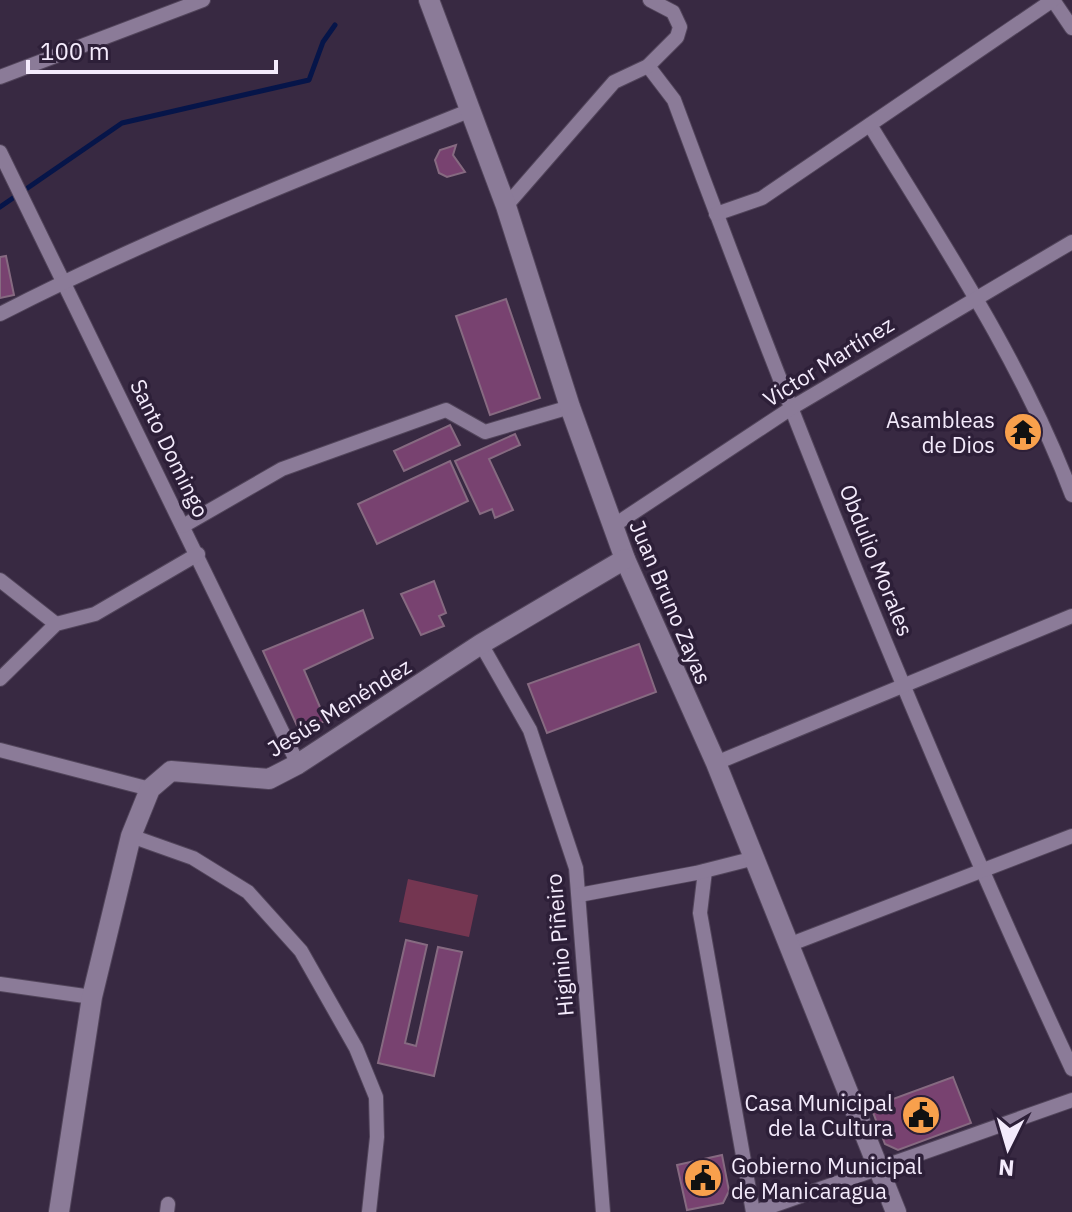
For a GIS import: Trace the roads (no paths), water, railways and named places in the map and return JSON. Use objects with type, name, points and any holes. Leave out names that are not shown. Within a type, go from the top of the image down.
[{"type":"main road","name":"Juan Bruno Zayas","points":[[429,0],[506,206],[570,407],[625,559],[716,763],[881,1168],[896,1212]]},
{"type":"main road","name":"Jesús Menéndez","points":[[150,789],[171,771],[269,779],[298,764],[481,644],[625,559]]},
{"type":"main road","points":[[59,1212],[92,997],[131,836],[150,789]]},
{"type":"street","points":[[0,77],[203,0]]},
{"type":"street","points":[[506,206],[614,82],[648,66],[677,37],[680,27],[673,12],[650,0]]},
{"type":"street","points":[[716,214],[762,198],[1053,0],[1072,28]]},
{"type":"street","name":"Obdulio Morales","points":[[648,66],[674,100],[716,214],[903,685],[980,871],[1072,1069]]},
{"type":"street","points":[[0,314],[64,281],[269,191],[471,110]]},
{"type":"street","points":[[870,125],[974,297],[1051,439],[1072,495]]},
{"type":"street","name":"Santo Domingo","points":[[0,152],[298,764]]},
{"type":"street","name":"Victor Martínez","points":[[613,526],[793,407],[974,297],[1072,242]]},
{"type":"street","points":[[183,526],[282,469],[446,410],[485,432],[570,407]]},
{"type":"street","points":[[0,679],[56,624],[95,614],[198,554]]},
{"type":"street","points":[[0,580],[56,624]]},
{"type":"street","points":[[716,763],[1072,616]]},
{"type":"street","name":"Higinio Piñeiro","points":[[481,644],[530,730],[576,868],[603,1212]]},
{"type":"street","points":[[0,750],[150,789]]},
{"type":"street","points":[[131,836],[193,858],[248,892],[301,951],[356,1048],[376,1097],[377,1137],[369,1212]]},
{"type":"street","points":[[791,944],[1072,836]]},
{"type":"street","points":[[579,895],[705,871],[755,858]]},
{"type":"street","points":[[705,871],[700,913],[754,1212],[1072,1100]]},
{"type":"street","points":[[0,984],[92,997]]},
{"type":"waterway","points":[[0,207],[122,123],[309,80],[323,42],[335,25]]},
{"type":"place","name":"Asambleas de Dios","points":[[1023,432]]},
{"type":"place","name":"Casa Municipal de la Cultura","points":[[921,1115]]},
{"type":"place","name":"Gobierno Municipal de Manicaragua","points":[[703,1178]]}]
